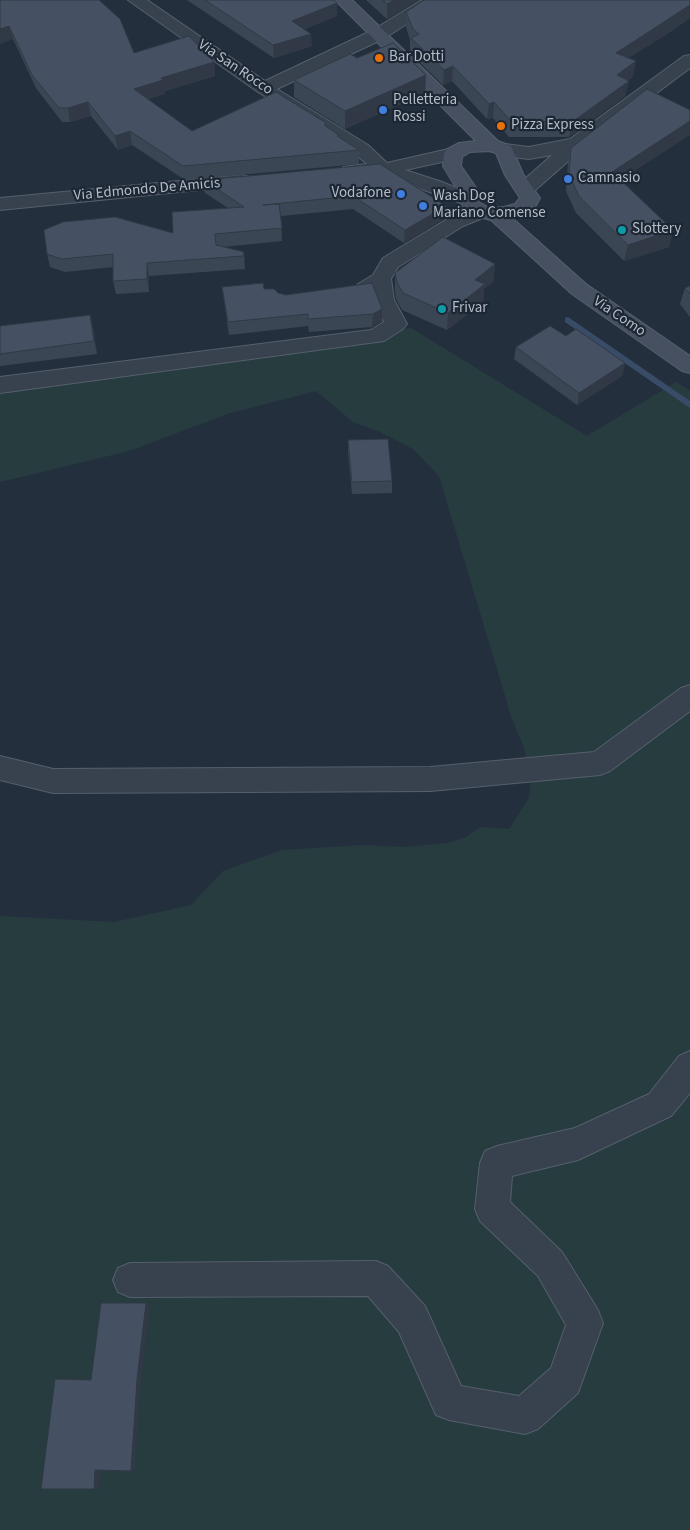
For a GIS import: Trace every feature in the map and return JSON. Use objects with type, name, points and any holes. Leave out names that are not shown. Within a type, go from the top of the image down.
[{"type":"main road","points":[[343,0],[453,109],[498,147]]},
{"type":"main road","points":[[453,109],[457,126],[456,151],[452,166],[482,209],[531,210]]},
{"type":"main road","points":[[456,151],[498,147]]},
{"type":"main road","name":"Via Como","points":[[498,147],[531,210],[552,263]]},
{"type":"main road","name":"Via Como","points":[[482,209],[552,263],[567,279],[598,303],[688,361]]},
{"type":"street","name":"Via San Rocco","points":[[136,0],[264,88],[361,149],[383,169],[435,186],[482,209]]},
{"type":"street","points":[[264,88],[379,34],[433,0]]},
{"type":"street","points":[[531,210],[576,144],[690,60]]},
{"type":"street","points":[[498,147],[538,152],[576,144]]},
{"type":"street","points":[[361,149],[418,160]]},
{"type":"street","points":[[335,173],[383,169],[456,151]]},
{"type":"street","name":"Via Edmondo De Amicis","points":[[0,204],[256,180]]},
{"type":"street","points":[[349,291],[367,288],[381,279],[390,263],[456,222],[482,209]]},
{"type":"street","points":[[0,385],[376,336],[396,324],[384,300],[381,279]]},
{"type":"street","points":[[0,768],[53,781],[430,779],[600,763],[690,696]]},
{"type":"street","points":[[130,1280],[376,1278],[412,1319],[449,1402],[525,1416],[565,1380],[585,1322],[550,1264],[492,1209],[497,1164],[578,1144],[660,1105],[690,1067]]},
{"type":"green space","points":[[411,328],[587,436],[676,382],[690,391],[690,1530],[0,1530],[0,916],[114,922],[191,905],[223,871],[282,850],[364,845],[404,847],[448,843],[466,837],[481,827],[509,829],[529,798],[531,779],[524,748],[512,719],[439,476],[413,449],[380,432],[353,422],[316,391],[230,413],[129,451],[0,482],[0,387],[98,371]]},
{"type":"building","points":[[0,0],[99,0],[120,19],[134,53],[189,36],[214,62],[161,78],[163,80],[134,89],[192,131],[276,92],[326,123],[324,125],[339,135],[337,136],[359,150],[183,166],[130,131],[115,136],[88,102],[68,108],[59,108],[32,75],[9,26],[0,29]]},
{"type":"building","points":[[205,0],[334,0],[337,3],[292,21],[311,34],[273,45]]},
{"type":"building","points":[[383,0],[394,0],[387,4]]},
{"type":"building","points":[[424,0],[690,0],[690,5],[616,53],[636,61],[617,75],[629,81],[572,122],[511,121],[494,102],[489,104],[453,66],[444,70],[411,38],[419,34],[413,29],[406,12]]},
{"type":"building","points":[[393,43],[426,75],[345,111],[294,80],[350,54],[357,58]]},
{"type":"building","points":[[647,89],[690,110],[690,121],[612,172],[673,230],[628,245],[579,196],[569,175],[571,148]]},
{"type":"building","points":[[380,164],[446,206],[405,230],[353,196],[263,205],[279,204],[282,228],[215,234],[216,245],[244,252],[243,256],[147,263],[147,279],[113,281],[113,254],[62,259],[47,254],[44,230],[63,222],[115,217],[173,233],[172,212],[244,207],[204,180]]},
{"type":"building","points":[[443,237],[495,264],[475,280],[485,284],[448,313],[403,293],[395,273]]},
{"type":"building","points":[[263,283],[264,289],[274,289],[278,293],[286,295],[372,283],[382,309],[373,314],[308,319],[308,314],[228,322],[222,287]]},
{"type":"building","points":[[690,286],[690,294],[685,288]]},
{"type":"building","points":[[90,315],[94,341],[0,354],[0,326]]},
{"type":"building","points":[[550,326],[566,336],[576,329],[625,363],[579,393],[516,347]]},
{"type":"building","points":[[388,439],[392,481],[352,482],[348,440]]},
{"type":"building","points":[[101,1303],[146,1303],[137,1380],[131,1471],[95,1470],[94,1489],[41,1489],[55,1379],[91,1380]]},
{"type":"waterway","points":[[568,320],[690,405]]},
{"type":"place","name":"Bar Dotti","points":[[379,58]]},
{"type":"place","name":"Pelletteria Rossi","points":[[383,110]]},
{"type":"place","name":"Pizza Express","points":[[501,126]]},
{"type":"place","name":"Camnasio","points":[[568,179]]},
{"type":"place","name":"Vodafone","points":[[401,194]]},
{"type":"place","name":"Wash Dog Mariano Comense","points":[[423,206]]},
{"type":"place","name":"Slottery","points":[[622,230]]},
{"type":"place","name":"Frivar","points":[[442,309]]}]
